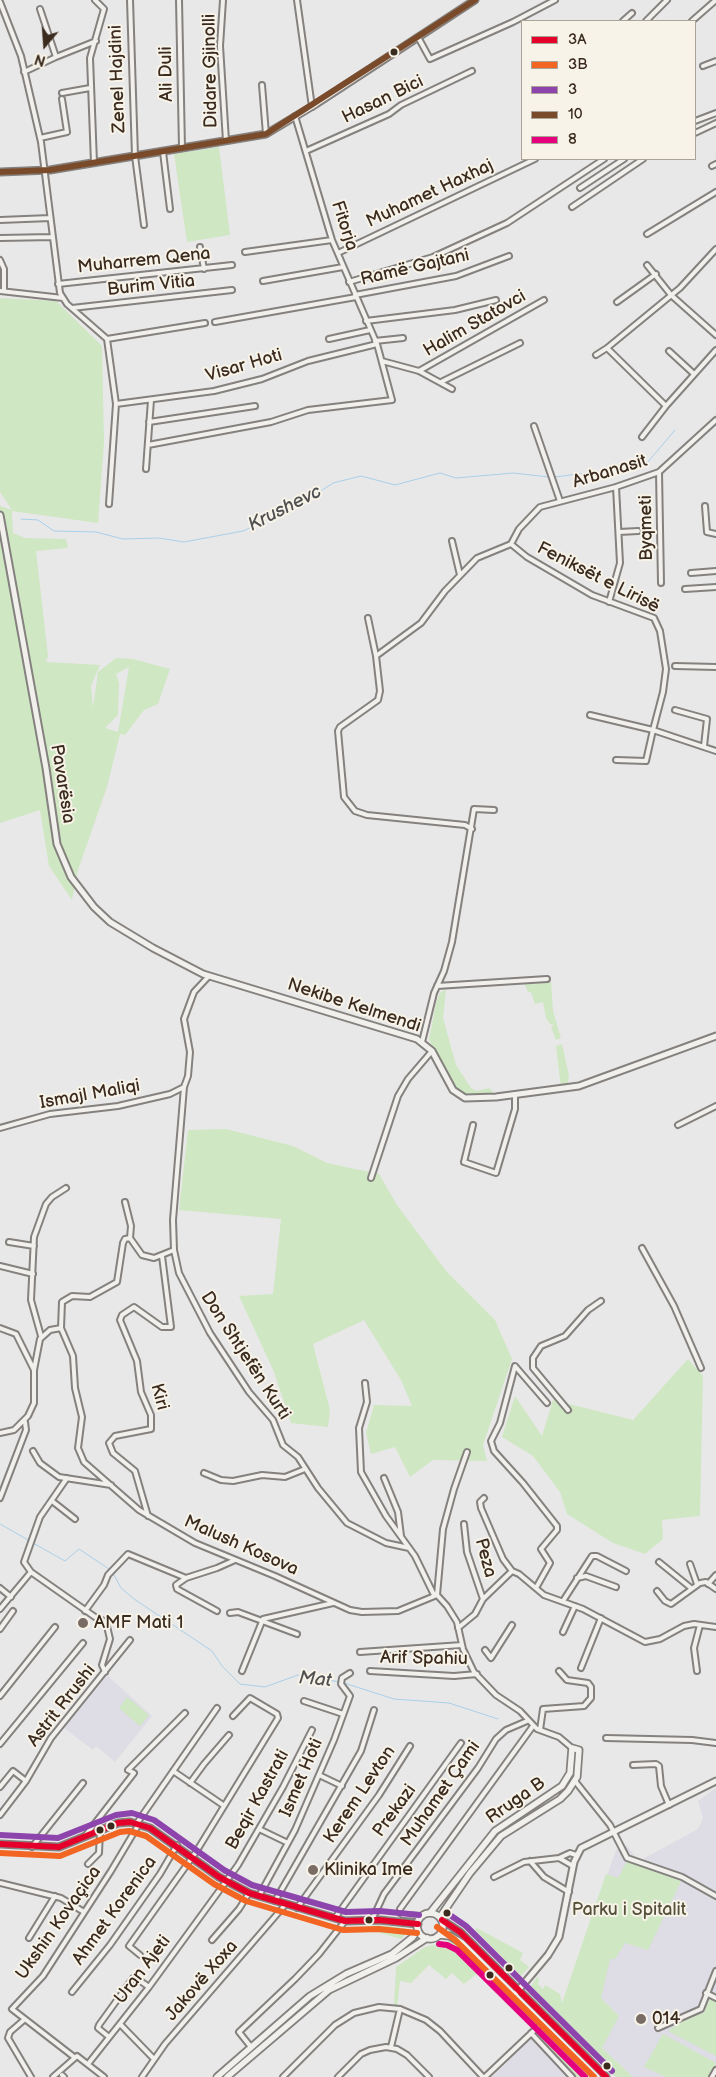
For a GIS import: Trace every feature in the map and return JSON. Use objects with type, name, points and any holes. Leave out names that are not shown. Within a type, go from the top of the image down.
[{"type":"main road","points":[[572,1748],[578,1750],[575,1781]]},
{"type":"main road","name":"Rruga B","points":[[430,1913],[495,1831],[562,1786],[570,1774],[572,1748]]},
{"type":"main road","name":"Rruga B","points":[[441,1919],[470,1873],[501,1836],[560,1799],[575,1781]]},
{"type":"main road","points":[[218,2077],[318,1991],[346,1974],[392,1954],[413,1937],[421,1916],[430,1913],[460,1932],[542,2022],[597,2077]]},
{"type":"main road","points":[[440,1935],[443,1928],[441,1919]]},
{"type":"main road","points":[[418,1927],[427,1938]]},
{"type":"main road","points":[[227,2077],[329,1990],[396,1958],[427,1938],[434,1938],[440,1935],[450,1936],[458,1940],[606,2077]]},
{"type":"street","points":[[94,163],[90,58],[104,9],[95,0]]},
{"type":"street","name":"Zenel Hajdini","points":[[130,0],[135,156],[144,225]]},
{"type":"street","name":"Ali Duli","points":[[179,0],[182,148]]},
{"type":"street","name":"Didare Gjinolli","points":[[223,0],[220,46],[226,141]]},
{"type":"street","points":[[297,0],[312,107]]},
{"type":"street","points":[[0,172],[45,171],[266,134],[312,107],[474,0]]},
{"type":"street","points":[[418,36],[430,59],[556,0]]},
{"type":"street","points":[[647,20],[667,0]]},
{"type":"street","points":[[693,20],[716,0]]},
{"type":"street","points":[[0,2],[21,56],[40,138],[58,284],[63,298],[107,339],[116,404],[109,504]]},
{"type":"street","points":[[40,9],[56,57]]},
{"type":"street","points":[[624,20],[632,13]]},
{"type":"street","points":[[24,72],[96,41]]},
{"type":"street","points":[[702,66],[716,61]]},
{"type":"street","name":"Hasan Bici","points":[[306,151],[389,114],[401,105],[472,71]]},
{"type":"street","points":[[262,85],[266,134]]},
{"type":"street","points":[[62,93],[90,88]]},
{"type":"street","points":[[40,138],[67,132],[62,99]]},
{"type":"street","points":[[696,121],[716,113]]},
{"type":"street","name":"Fitorja","points":[[148,445],[271,422],[308,410],[391,401],[382,360],[332,240],[295,116]]},
{"type":"street","points":[[696,133],[716,124]]},
{"type":"street","points":[[163,152],[170,209]]},
{"type":"street","name":"Muhamet Haxhaj","points":[[338,253],[533,160]]},
{"type":"street","points":[[349,282],[433,257],[507,224],[603,160]]},
{"type":"street","points":[[580,188],[622,160]]},
{"type":"street","points":[[572,207],[642,160]]},
{"type":"street","points":[[647,234],[716,192]]},
{"type":"street","points":[[0,220],[50,218]]},
{"type":"street","points":[[0,238],[53,237]]},
{"type":"street","points":[[245,252],[332,240]]},
{"type":"street","points":[[200,247],[204,269]]},
{"type":"street","points":[[596,355],[671,295],[692,276],[716,248]]},
{"type":"street","name":"Ramë Gajtani","points":[[215,322],[456,276],[509,256]]},
{"type":"street","points":[[0,260],[4,269],[2,291],[63,298]]},
{"type":"street","name":"Muharrem Qena","points":[[58,284],[232,265]]},
{"type":"street","points":[[647,265],[671,295],[716,334]]},
{"type":"street","points":[[263,281],[343,267]]},
{"type":"street","points":[[617,302],[656,274]]},
{"type":"street","name":"Burim Vitia","points":[[72,308],[232,290]]},
{"type":"street","points":[[366,321],[455,310],[496,300]]},
{"type":"street","name":"Halim Statovci","points":[[419,371],[544,300]]},
{"type":"street","points":[[107,339],[205,323]]},
{"type":"street","points":[[329,339],[370,330]]},
{"type":"street","points":[[376,343],[403,338]]},
{"type":"street","name":"Visar Hoti","points":[[116,404],[224,388],[262,379],[308,361],[376,343]]},
{"type":"street","points":[[441,382],[520,343]]},
{"type":"street","points":[[607,348],[666,406]]},
{"type":"street","points":[[642,437],[666,406],[716,350]]},
{"type":"street","points":[[669,351],[694,374]]},
{"type":"street","points":[[382,360],[419,371],[452,389]]},
{"type":"street","points":[[146,469],[151,400]]},
{"type":"street","points":[[149,422],[255,406]]},
{"type":"street","name":"Arbanasit","points":[[511,544],[519,530],[536,510],[545,504],[616,487],[659,472],[716,420]]},
{"type":"street","points":[[534,426],[560,500]]},
{"type":"street","name":"Byqmeti","points":[[659,472],[661,582]]},
{"type":"street","points":[[609,602],[619,570],[616,487]]},
{"type":"street","points":[[705,506],[707,532],[716,534]]},
{"type":"street","name":"Pavarësia","points":[[0,515],[46,768],[57,844],[71,877],[94,907],[110,922],[167,956],[216,978]]},
{"type":"street","points":[[619,532],[638,531]]},
{"type":"street","points":[[452,541],[460,576]]},
{"type":"street","points":[[376,656],[421,623],[439,598],[477,558],[511,544]]},
{"type":"street","name":"Feniksët e Lirisë","points":[[511,544],[549,570],[609,602],[650,616],[658,624],[664,649],[665,677],[646,762],[616,760]]},
{"type":"street","points":[[691,572],[716,571]]},
{"type":"street","points":[[686,589],[716,587]]},
{"type":"street","points":[[368,618],[376,656],[380,691],[378,700],[340,727],[338,731],[346,800],[352,809],[362,814],[465,825],[472,829]]},
{"type":"street","points":[[675,666],[716,668]]},
{"type":"street","points":[[674,710],[707,718],[704,746]]},
{"type":"street","points":[[590,715],[653,730],[716,751]]},
{"type":"street","points":[[422,1042],[437,986],[444,971],[452,942],[474,809],[494,810]]},
{"type":"street","name":"Don Shtjefën Kurti","points":[[209,976],[194,992],[185,1013],[184,1025],[190,1052],[188,1076],[184,1087],[173,1214],[174,1250],[183,1283],[210,1333],[248,1392],[273,1420],[283,1445],[298,1457],[318,1488],[347,1523],[386,1542],[409,1548]]},
{"type":"street","name":"Nekibe Kelmendi","points":[[216,978],[422,1042],[432,1051],[450,1086],[460,1096],[477,1099],[562,1090],[586,1084],[716,1036]]},
{"type":"street","points":[[437,986],[547,979]]},
{"type":"street","points":[[371,1178],[398,1096],[414,1072],[432,1051]]},
{"type":"street","name":"Ismajl Maliqi","points":[[0,1129],[50,1114],[112,1107],[170,1094],[184,1087]]},
{"type":"street","points":[[473,1125],[464,1162],[496,1173],[515,1109],[515,1095]]},
{"type":"street","points":[[678,1125],[716,1106]]},
{"type":"street","points":[[0,1433],[14,1430],[25,1422],[34,1403],[34,1370],[42,1336],[31,1300],[36,1230],[42,1211],[52,1197],[66,1188]]},
{"type":"street","points":[[126,1202],[131,1226],[130,1238],[145,1257],[152,1259],[174,1250]]},
{"type":"street","points":[[42,1336],[50,1330],[61,1328],[62,1302],[66,1298],[72,1296],[90,1297],[118,1281],[123,1243],[125,1239],[130,1238]]},
{"type":"street","points":[[9,1242],[34,1246]]},
{"type":"street","points":[[642,1248],[674,1306],[701,1368]]},
{"type":"street","name":"Kiri","points":[[148,1516],[135,1471],[113,1453],[109,1446],[112,1437],[151,1428],[151,1415],[141,1392],[137,1361],[120,1320],[131,1307],[137,1308],[162,1327],[171,1327],[162,1256]]},
{"type":"street","points":[[0,1266],[33,1274]]},
{"type":"street","points":[[568,1410],[532,1368],[533,1358],[541,1346],[565,1336],[588,1310],[601,1301]]},
{"type":"street","points":[[0,1328],[16,1334],[34,1370]]},
{"type":"street","name":"Malush Kosova","points":[[61,1328],[73,1356],[75,1388],[82,1417],[78,1435],[79,1453],[84,1462],[148,1516],[203,1548],[356,1611],[391,1612],[404,1609],[435,1595]]},
{"type":"street","points":[[536,1588],[550,1563],[541,1551],[557,1526],[491,1444],[500,1423],[515,1366],[547,1403]]},
{"type":"street","points":[[365,1382],[367,1402],[359,1428],[361,1472],[369,1489],[409,1548],[435,1595],[447,1606],[458,1628],[462,1645],[471,1666],[477,1674],[496,1694],[520,1711],[533,1726],[546,1734],[559,1737],[572,1748]]},
{"type":"street","points":[[0,1498],[26,1430],[25,1422]]},
{"type":"street","points":[[33,1451],[44,1466],[54,1474],[67,1478],[112,1485]]},
{"type":"street","points":[[435,1595],[444,1526],[467,1452]]},
{"type":"street","points":[[204,1473],[221,1480],[233,1482],[262,1475],[286,1477],[305,1469]]},
{"type":"street","points":[[67,1478],[40,1518],[24,1562],[31,1572],[85,1611],[106,1622],[110,1639],[102,1665],[105,1672]]},
{"type":"street","points":[[384,1478],[398,1512],[401,1536]]},
{"type":"street","points":[[484,1498],[480,1502],[481,1508],[500,1554],[512,1571],[519,1574],[544,1595],[602,1618],[645,1642],[660,1639],[684,1626],[716,1627]]},
{"type":"street","points":[[52,1501],[74,1519]]},
{"type":"street","name":"Peza","points":[[464,1524],[467,1552],[483,1599]]},
{"type":"street","points":[[85,1611],[104,1585],[108,1575],[128,1554],[186,1578]]},
{"type":"street","points":[[563,1601],[594,1555],[626,1571]]},
{"type":"street","points":[[217,1611],[194,1600],[178,1589],[176,1585],[186,1578],[235,1560]]},
{"type":"street","points":[[659,1562],[690,1588]]},
{"type":"street","points":[[690,1564],[697,1584]]},
{"type":"street","points":[[458,1628],[475,1614],[483,1599],[512,1571]]},
{"type":"street","points":[[0,1609],[31,1572]]},
{"type":"street","points":[[708,1584],[716,1575]]},
{"type":"street","points":[[577,1578],[586,1576],[616,1587]]},
{"type":"street","points":[[657,1591],[664,1601],[671,1604],[697,1584],[703,1582],[716,1588]]},
{"type":"street","points":[[0,1588],[11,1597]]},
{"type":"street","points":[[262,1620],[302,1608],[320,1604],[327,1606],[333,1603]]},
{"type":"street","points":[[564,1632],[575,1606]]},
{"type":"street","points":[[0,1629],[13,1611]]},
{"type":"street","points":[[230,1613],[235,1612],[262,1620],[297,1634]]},
{"type":"street","points":[[581,1668],[602,1618]]},
{"type":"street","points":[[242,1671],[262,1620]]},
{"type":"street","points":[[697,1671],[694,1648],[700,1625]]},
{"type":"street","points":[[485,1650],[491,1658],[512,1626]]},
{"type":"street","points":[[0,1696],[55,1627]]},
{"type":"street","name":"Astrit Rrushi","points":[[0,1814],[26,1781],[51,1738],[130,1640]]},
{"type":"street","points":[[0,1744],[83,1642]]},
{"type":"street","points":[[360,1652],[462,1645]]},
{"type":"street","name":"Arif Spahiu","points":[[370,1671],[454,1676],[477,1674]]},
{"type":"street","points":[[540,1730],[542,1709],[584,1706],[591,1698],[591,1687],[588,1683],[567,1680],[559,1671]]},
{"type":"street","name":"Ismet Hoti","points":[[259,1896],[288,1843],[319,1775],[350,1696],[341,1684],[342,1678],[350,1673]]},
{"type":"street","points":[[140,1955],[129,1946],[192,1857],[278,1718],[277,1714],[250,1698],[232,1716]]},
{"type":"street","points":[[304,1702],[343,1714]]},
{"type":"street","name":"Ukshin Kovaçica","points":[[25,2019],[12,2009],[43,1976],[138,1824],[217,1708]]},
{"type":"street","points":[[275,1901],[361,1751],[374,1710]]},
{"type":"street","points":[[84,1838],[134,1773],[128,1770],[185,1713]]},
{"type":"street","name":"Muhamet Çami","points":[[372,1920],[384,1894],[478,1768],[496,1739],[506,1730],[527,1721]]},
{"type":"street","points":[[421,1916],[403,1915],[400,1913],[400,1909],[533,1726]]},
{"type":"street","name":"Beqir Kastrati","points":[[226,1881],[260,1829],[312,1730]]},
{"type":"street","points":[[190,1783],[229,1735]]},
{"type":"street","points":[[606,1738],[692,1740],[716,1743]]},
{"type":"street","name":"Prekazi","points":[[335,1919],[461,1744]]},
{"type":"street","name":"Kerem Levton","points":[[297,1908],[379,1795],[410,1746]]},
{"type":"street","points":[[632,1765],[656,1764],[659,1766],[661,1786],[669,1805]]},
{"type":"street","points":[[0,1787],[13,1771],[26,1781]]},
{"type":"street","points":[[173,1771],[223,1805]]},
{"type":"street","points":[[319,1775],[342,1786]]},
{"type":"street","points":[[575,1781],[613,1831],[624,1855],[629,1860],[682,1877],[716,1896]]},
{"type":"street","points":[[517,1993],[556,1943],[562,1930],[576,1855],[586,1844],[716,1781]]},
{"type":"street","points":[[32,1846],[83,1784]]},
{"type":"street","points":[[0,1844],[64,1846],[125,1822],[138,1824],[177,1845],[226,1881],[249,1893],[335,1919],[345,1921],[372,1920],[418,1927]]},
{"type":"street","points":[[260,1829],[288,1843]]},
{"type":"street","points":[[88,1864],[99,1853],[100,1831]]},
{"type":"street","name":"Ahmet Korenica","points":[[72,1992],[110,1945],[160,1874],[177,1845]]},
{"type":"street","points":[[494,1877],[506,1870],[530,1861],[559,1858],[570,1853],[576,1855]]},
{"type":"street","points":[[559,1858],[573,1866]]},
{"type":"street","points":[[530,1861],[544,1877],[569,1892]]},
{"type":"street","name":"Uran Ajeti","points":[[88,2064],[149,1987],[226,1881]]},
{"type":"street","points":[[0,1883],[55,1896],[84,1912]]},
{"type":"street","points":[[212,1940],[239,1909],[249,1893]]},
{"type":"street","points":[[29,1938],[55,1896]]},
{"type":"street","name":"Jakovë Xoxa","points":[[142,2077],[154,2059],[285,1905]]},
{"type":"street","points":[[252,2046],[239,2032],[319,1954],[345,1921]]},
{"type":"street","points":[[658,2028],[698,2011],[716,1971]]},
{"type":"street","points":[[109,2037],[98,2028],[99,2025],[132,1980],[136,1978],[149,1987]]},
{"type":"street","points":[[706,1993],[716,1998]]},
{"type":"street","points":[[283,2077],[322,2036],[347,2016],[370,2009],[400,2009],[418,2015],[434,2025],[484,2077],[542,2022]]},
{"type":"street","points":[[391,2047],[400,2009]]},
{"type":"street","points":[[31,2077],[8,2038],[10,2032],[25,2019],[104,2077]]},
{"type":"street","points":[[120,2024],[154,2059]]},
{"type":"street","points":[[531,2033],[572,2077]]},
{"type":"street","points":[[338,2077],[365,2052],[380,2047],[391,2047],[407,2055],[429,2077]]},
{"type":"street","points":[[53,2077],[75,2057]]},
{"type":"street","points":[[712,2077],[716,2070]]},
{"type":"shaded area","points":[[107,1675],[152,1716],[115,1762],[96,1746],[93,1750],[64,1728]]},
{"type":"shaded area","points":[[716,1788],[716,2077],[633,2077],[602,2048],[562,2005],[616,1850],[626,1845],[639,1861],[698,1829],[703,1818],[698,1801]]},
{"type":"shaded area","points":[[542,2028],[590,2077],[492,2077]]},
{"type":"green space","points":[[219,147],[230,235],[187,242],[174,154]]},
{"type":"green space","points":[[0,298],[56,301],[102,346],[104,442],[98,523],[12,511],[13,533],[25,538],[66,539],[68,548],[36,551],[48,656],[46,662],[100,665],[91,686],[93,708],[98,672],[116,658],[133,659],[170,669],[158,704],[144,710],[125,735],[120,734],[107,787],[78,870],[72,900],[49,866],[40,810],[0,823],[0,506],[12,510],[0,492]],"holes":[[[129,667],[118,732],[105,728],[118,715],[119,683],[116,674]]]},
{"type":"green space","points":[[540,982],[551,982],[553,1011],[561,1038],[556,1040],[551,1027],[554,1025],[550,1024],[546,1018],[543,1002],[535,1004],[531,992],[528,992],[524,983],[533,983],[534,985]]},
{"type":"green space","points":[[446,989],[443,1018],[456,1065],[471,1088],[476,1091],[489,1088],[497,1096],[471,1096],[462,1093],[456,1087],[429,1040],[436,1003],[440,993]]},
{"type":"green space","points":[[562,1044],[569,1076],[567,1087],[561,1088],[556,1046]]},
{"type":"green space","points":[[226,1129],[293,1146],[327,1163],[379,1174],[397,1205],[446,1271],[495,1320],[512,1359],[483,1445],[487,1461],[433,1460],[410,1477],[395,1447],[371,1454],[366,1433],[374,1405],[412,1406],[401,1380],[364,1320],[313,1344],[330,1410],[328,1427],[291,1423],[274,1372],[239,1296],[273,1294],[281,1219],[179,1210],[188,1130]]},
{"type":"green space","points":[[688,1359],[703,1376],[700,1516],[662,1520],[663,1539],[645,1554],[613,1543],[567,1514],[560,1492],[533,1456],[502,1437],[515,1396],[542,1436],[553,1400],[633,1420]]},
{"type":"green space","points":[[127,1697],[149,1715],[140,1726],[119,1708]]},
{"type":"green space","name":"Parku i Spitalit","points":[[627,1861],[681,1881],[648,1950],[625,1943],[615,1959],[610,1959],[601,1998],[619,2016],[602,2048],[633,2077],[616,2077],[583,2048],[528,1993],[528,1990],[537,1977],[539,1979],[538,1984],[543,1989],[545,1985],[560,1994],[562,2003],[606,1874],[618,1878]]},
{"type":"green space","points":[[379,1925],[405,1928],[408,1932],[401,1939],[366,1929],[366,1926]]},
{"type":"green space","points":[[477,1928],[523,1953],[520,1960],[529,1967],[521,1976],[475,1930]]},
{"type":"green space","points":[[454,1941],[483,1969],[464,1984],[452,1973],[446,1979],[429,1965],[411,1983],[400,1981],[397,2007],[394,2006],[396,1967],[425,1947]]},
{"type":"green space","points":[[711,1997],[716,1999],[716,2056],[668,2031],[685,2020],[703,2013]]},
{"type":"green space","points":[[514,2000],[537,2022],[532,2029],[510,2005]]},
{"type":"green space","points":[[542,2028],[590,2077],[575,2077],[535,2035]]},
{"type":"green space","points":[[663,2034],[716,2063],[709,2077],[666,2077],[644,2067]]},
{"type":"waterway","name":"Krushevc","points":[[555,477],[616,469],[624,471],[647,463],[675,430]]},
{"type":"waterway","name":"Krushevc","points":[[21,519],[38,520],[54,531],[96,532],[123,539],[159,538],[184,542],[243,531],[304,502],[333,483],[361,476],[395,485],[440,473],[456,478],[513,473],[549,477]]},
{"type":"waterway","name":"Mat","points":[[0,1524],[30,1541]]},
{"type":"waterway","name":"Mat","points":[[33,1543],[65,1561],[79,1549],[109,1569]]},
{"type":"waterway","name":"Mat","points":[[113,1573],[121,1588],[134,1599],[212,1651],[222,1666],[240,1684],[265,1687],[298,1675],[340,1682]]},
{"type":"waterway","name":"Mat","points":[[344,1683],[394,1699],[449,1703],[498,1719]]},
{"type":"transit line","name":"10","points":[[0,172],[50,170],[266,134],[475,0]]},
{"type":"transit line","name":"3","points":[[0,1835],[58,1838],[116,1815],[132,1813],[154,1820],[224,1870],[252,1885],[346,1912],[380,1911],[419,1915]]},
{"type":"transit line","name":"3A","points":[[0,1844],[59,1847],[118,1823],[130,1822],[150,1828],[219,1877],[249,1893],[345,1921],[379,1920],[418,1924]]},
{"type":"transit line","name":"3B","points":[[0,1853],[60,1856],[120,1832],[129,1831],[146,1836],[214,1884],[246,1901],[343,1930],[379,1929],[417,1933]]},
{"type":"transit line","name":"3","points":[[447,1913],[466,1926],[612,2071]]},
{"type":"transit line","name":"3A","points":[[442,1920],[460,1932],[606,2077]]},
{"type":"transit line","name":"3B","points":[[437,1927],[454,1939],[594,2077]]},
{"type":"transit line","name":"8","points":[[439,1944],[447,1945],[457,1950],[585,2077]]},
{"type":"place","name":"AMF Mati 1","points":[[83,1623]]},
{"type":"place","name":"Klinika Ime","points":[[313,1870]]},
{"type":"place","name":"014","points":[[641,2019]]}]
